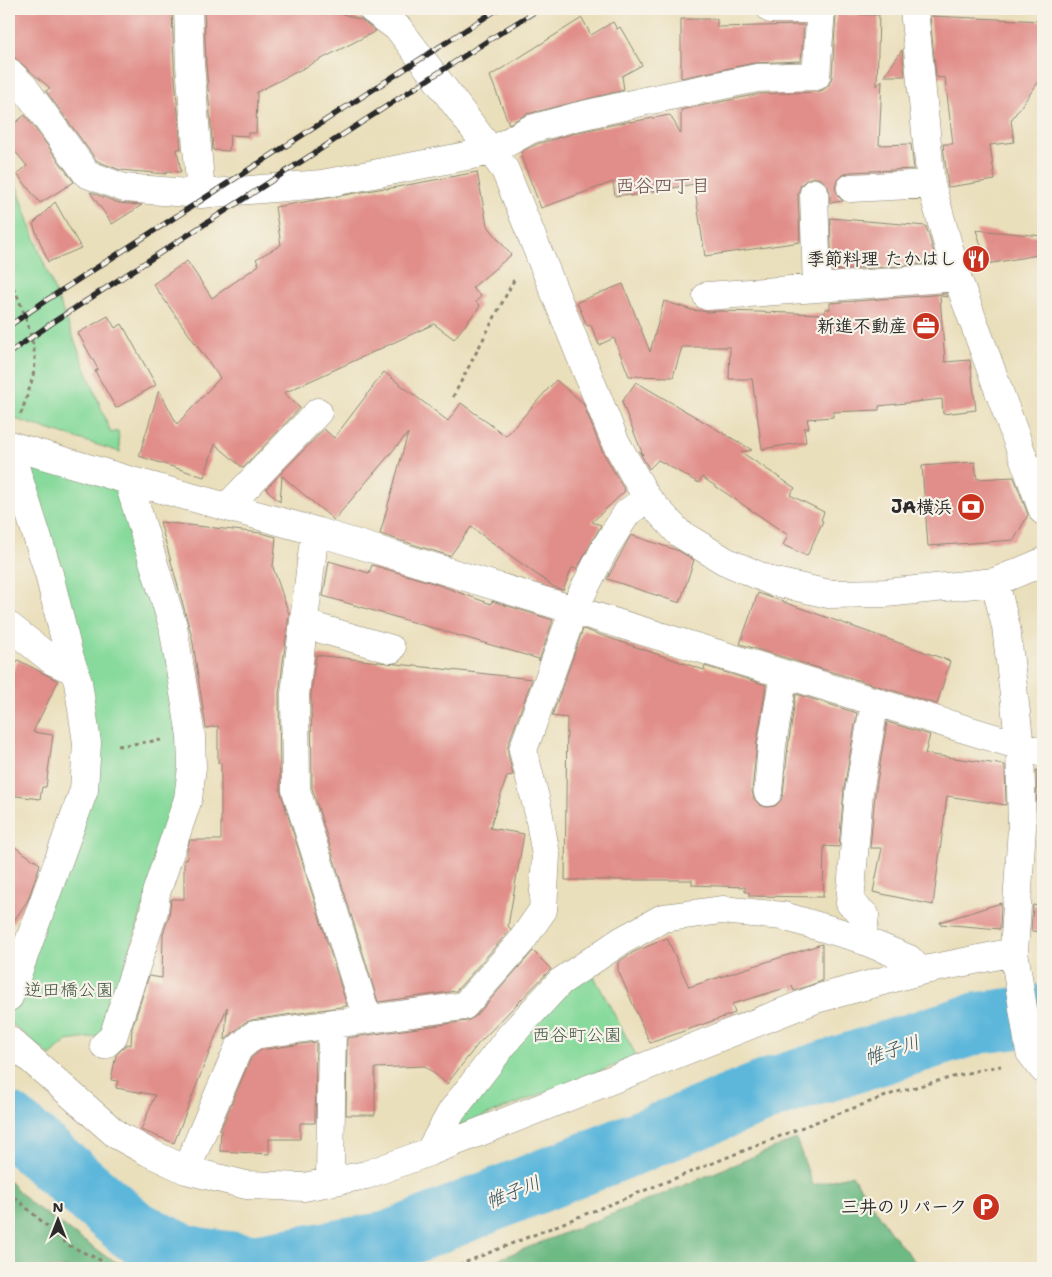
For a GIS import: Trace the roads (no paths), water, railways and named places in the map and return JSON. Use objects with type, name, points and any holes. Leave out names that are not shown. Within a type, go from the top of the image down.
[{"type":"street","points":[[188,9],[190,65],[201,194]]},
{"type":"street","points":[[372,9],[399,29],[505,170],[615,441],[647,498],[679,533],[725,561],[771,581],[829,594],[886,593],[995,582],[1043,562]]},
{"type":"street","points":[[771,9],[811,9]]},
{"type":"street","points":[[9,72],[24,87],[87,174],[124,188],[201,194],[322,184],[492,151],[531,130],[576,117],[757,78],[816,76],[821,9]]},
{"type":"street","points":[[914,9],[931,184],[957,277],[1043,511]]},
{"type":"street","points":[[851,188],[931,184]]},
{"type":"street","points":[[814,193],[817,288]]},
{"type":"street","points":[[707,296],[957,277]]},
{"type":"street","points":[[228,506],[318,412]]},
{"type":"street","points":[[9,447],[316,531],[1032,750]]},
{"type":"street","points":[[9,447],[49,574],[68,652],[78,682],[87,743],[84,790],[9,997]]},
{"type":"street","points":[[104,1045],[113,1037],[154,911],[156,893],[188,799],[192,768],[191,736],[173,626],[128,480]]},
{"type":"street","points":[[186,1170],[238,1049],[254,1035],[464,1006],[520,943],[543,910],[546,854],[538,810],[523,750],[574,609],[604,548],[627,513],[647,498]]},
{"type":"street","points":[[316,531],[295,694],[296,790],[367,1018]]},
{"type":"street","points":[[995,582],[1032,750],[1022,827],[1016,963],[1038,1061]]},
{"type":"street","points":[[304,624],[391,649]]},
{"type":"street","points":[[9,626],[53,661],[75,671]]},
{"type":"street","points":[[768,792],[772,745],[784,674]]},
{"type":"street","points":[[862,940],[864,915],[850,903],[859,792],[875,701]]},
{"type":"street","points":[[429,1152],[452,1111],[510,1036],[560,982],[621,941],[663,918],[722,910],[783,916],[862,940],[909,959],[920,971]]},
{"type":"street","points":[[9,1040],[117,1135],[148,1152],[186,1170],[246,1185],[304,1187],[366,1175],[429,1152],[816,999],[920,971],[1016,963]]},
{"type":"street","points":[[330,1182],[332,1024]]},
{"type":"waterway","name":"帷子川","points":[[9,1124],[133,1230],[179,1253],[197,1258],[252,1265],[389,1242],[776,1087],[978,1023],[1043,1015]]},
{"type":"railway","points":[[9,326],[498,9]]},
{"type":"railway","points":[[9,353],[55,321],[539,9]]},
{"type":"place","name":"季節料理 たかはし","points":[[976,259]]},
{"type":"place","name":"新進不動産","points":[[926,326]]},
{"type":"place","name":"JA横浜","points":[[971,507]]},
{"type":"place","name":"三井のリパーク","points":[[986,1207]]},
{"type":"district","name":"西谷四丁目","points":[[663,185]]},
{"type":"park label","name":"逆田橋公園","points":[[69,990]]},
{"type":"park label","name":"西谷町公園","points":[[577,1035]]}]
